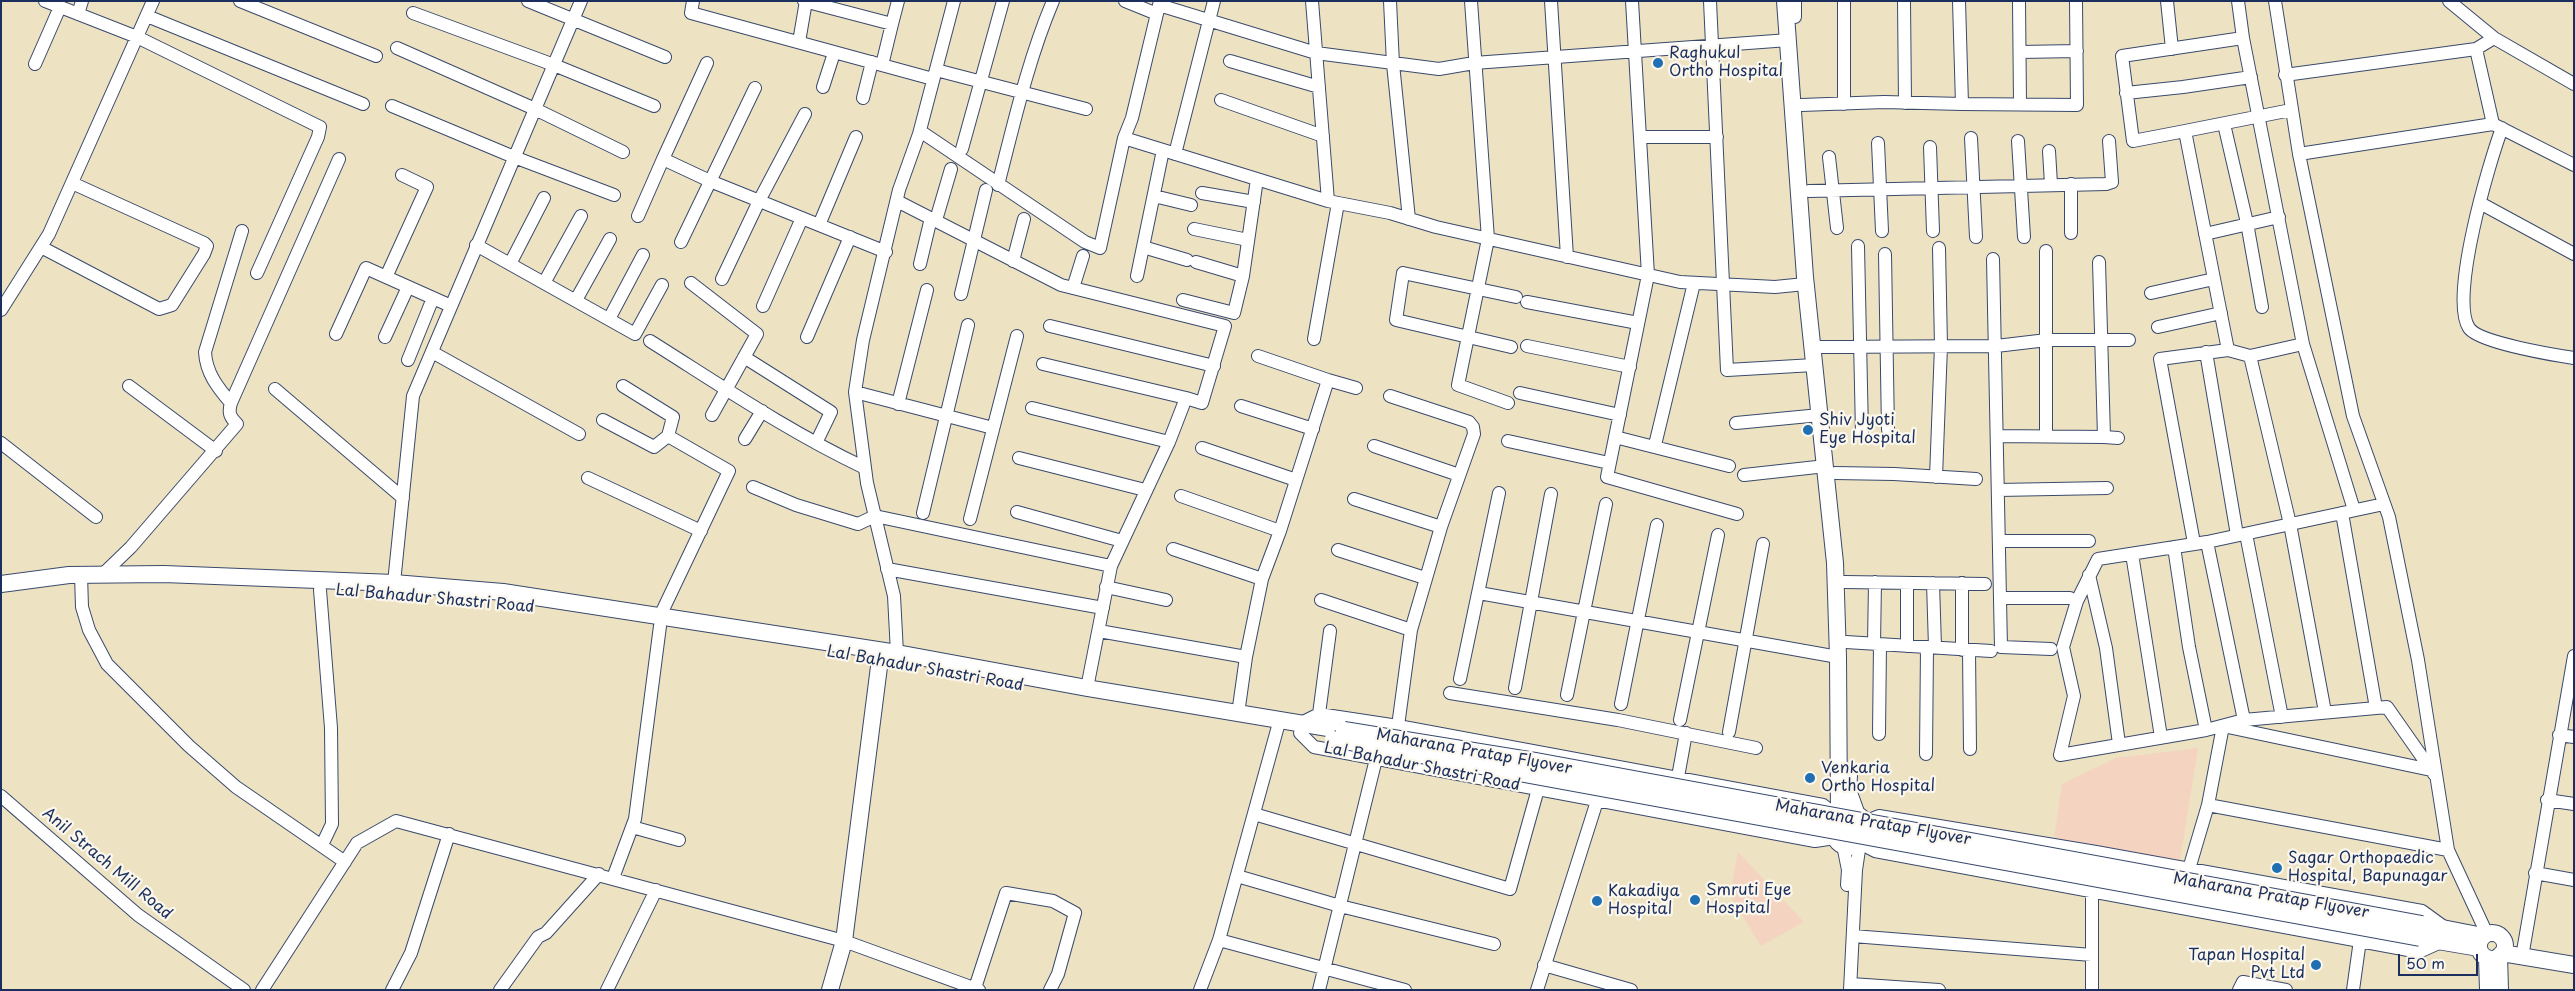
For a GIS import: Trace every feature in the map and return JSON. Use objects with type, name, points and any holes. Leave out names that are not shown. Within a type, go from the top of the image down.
[{"type":"main road","points":[[1790,7],[1809,190],[1809,283],[1844,582],[1848,790],[1866,833],[1860,843],[1852,847],[1839,842],[1834,825],[1839,817],[1838,657],[1830,470],[1820,415],[1814,365],[1789,40],[1790,7]]},
{"type":"main road","points":[[1,584],[81,580],[102,575],[164,574],[394,583],[503,592],[660,621]]},
{"type":"main road","name":"Lal Bahadur Shastri Road","points":[[1,594],[81,580],[320,590],[502,601],[660,621],[886,655],[1300,728]]},
{"type":"main road","points":[[830,990],[844,941],[886,655],[1238,714],[1278,724]]},
{"type":"main road","name":"Maharana Pratap Flyover","points":[[1300,728],[2421,931],[2492,947],[2523,951]]},
{"type":"main road","points":[[1839,817],[1848,813],[1861,818]]},
{"type":"main road","points":[[2488,990],[2492,947]]},
{"type":"main road","points":[[2492,947],[2500,990]]},
{"type":"main road","points":[[2523,951],[2574,954]]},
{"type":"main road","points":[[2523,951],[2574,965]]},
{"type":"street","points":[[45,1],[137,37],[320,127],[318,137],[257,273]]},
{"type":"street","points":[[78,14],[82,1]]},
{"type":"street","points":[[1,310],[41,247],[72,183],[153,1]]},
{"type":"street","points":[[240,1],[376,56]]},
{"type":"street","points":[[528,1],[574,18],[666,57]]},
{"type":"street","points":[[394,583],[413,396],[581,1]]},
{"type":"street","points":[[694,1],[691,13],[834,53],[877,63],[982,82],[1086,109]]},
{"type":"street","points":[[799,42],[805,1],[892,24]]},
{"type":"street","points":[[863,98],[892,24],[898,1]]},
{"type":"street","points":[[886,655],[894,596],[865,468],[854,392],[862,340],[886,252],[897,201],[920,131],[954,1]]},
{"type":"street","points":[[962,148],[982,82],[1003,1]]},
{"type":"street","points":[[961,294],[973,240],[992,187],[1042,26],[1053,1]]},
{"type":"street","points":[[1125,1],[1159,6],[1316,53],[1439,69],[1474,63],[1789,40]]},
{"type":"street","points":[[1137,276],[1154,196],[1210,20],[1214,1]]},
{"type":"street","points":[[1312,1],[1323,136],[1333,202],[1314,339]]},
{"type":"street","points":[[1390,1],[1393,64],[1409,219]]},
{"type":"street","points":[[1471,1],[1488,239],[1458,385],[1508,404]]},
{"type":"street","points":[[1551,1],[1567,257]]},
{"type":"street","points":[[1632,1],[1648,275],[1607,478],[1737,514]]},
{"type":"street","points":[[1710,1],[1718,137],[1727,370],[1814,365]]},
{"type":"street","points":[[1844,1],[1844,104]]},
{"type":"street","points":[[1904,1],[1905,103]]},
{"type":"street","points":[[1958,1],[1962,104]]},
{"type":"street","points":[[2019,1],[2020,103]]},
{"type":"street","points":[[1801,105],[1905,103],[2077,105],[2076,1]]},
{"type":"street","points":[[2167,1],[2172,49]]},
{"type":"street","points":[[2238,1],[2243,38],[2303,344],[2348,512],[2376,708]]},
{"type":"street","points":[[2275,1],[2285,75],[2299,154],[2353,416],[2389,517],[2418,660],[2434,774],[2448,850],[2492,947]]},
{"type":"street","points":[[2449,1],[2494,38],[2574,84]]},
{"type":"street","points":[[920,131],[992,187],[1085,242],[1100,248],[1124,138],[1132,118],[1159,6]]},
{"type":"street","points":[[35,64],[60,7]]},
{"type":"street","points":[[413,13],[554,65],[654,106]]},
{"type":"street","points":[[146,16],[363,104]]},
{"type":"street","points":[[2243,38],[2122,56],[2133,141],[2291,110]]},
{"type":"street","points":[[2285,75],[2476,49],[2494,38]]},
{"type":"street","points":[[397,48],[535,109],[623,152]]},
{"type":"street","points":[[2476,49],[2498,126],[2465,274],[2468,328],[2475,334],[2495,341],[2546,354],[2574,358]]},
{"type":"street","points":[[2020,52],[2077,51]]},
{"type":"street","points":[[822,87],[834,53]]},
{"type":"street","points":[[1230,62],[1319,86]]},
{"type":"street","points":[[638,216],[707,63]]},
{"type":"street","points":[[2126,93],[2183,88],[2251,77]]},
{"type":"street","points":[[681,242],[755,88]]},
{"type":"street","points":[[1221,100],[1323,136]]},
{"type":"street","points":[[392,106],[514,157],[614,195]]},
{"type":"street","points":[[722,279],[759,201],[805,114]]},
{"type":"street","points":[[2224,124],[2247,223],[2262,307]]},
{"type":"street","points":[[2299,154],[2498,126],[2574,165]]},
{"type":"street","points":[[2184,132],[2228,350]]},
{"type":"street","points":[[819,225],[856,137]]},
{"type":"street","points":[[1640,137],[1718,137]]},
{"type":"street","points":[[1124,138],[1333,202],[1648,275],[1694,283],[1724,285],[1775,287],[1809,283]]},
{"type":"street","points":[[1971,138],[1976,237]]},
{"type":"street","points":[[2018,140],[2024,237]]},
{"type":"street","points":[[1809,190],[2112,182],[2109,141]]},
{"type":"street","points":[[1878,143],[1882,230]]},
{"type":"street","points":[[1930,147],[1933,231]]},
{"type":"street","points":[[2048,151],[2051,184]]},
{"type":"street","points":[[1829,157],[1837,228]]},
{"type":"street","points":[[663,158],[710,181],[886,252]]},
{"type":"street","points":[[102,575],[131,547],[237,424],[231,418],[229,410],[231,403],[339,159]]},
{"type":"street","points":[[920,264],[933,219],[951,169]]},
{"type":"street","points":[[386,277],[427,187],[402,175]]},
{"type":"street","points":[[1183,300],[1234,314],[1243,276],[1257,179]]},
{"type":"street","points":[[41,247],[158,309],[172,305],[204,254],[207,246],[204,243],[72,183]]},
{"type":"street","points":[[2071,184],[2071,233]]},
{"type":"street","points":[[1202,193],[1254,202]]},
{"type":"street","points":[[1154,196],[1192,205]]},
{"type":"street","points":[[510,264],[544,198]]},
{"type":"street","points":[[897,201],[1061,285],[1225,326],[1202,403],[1043,364]]},
{"type":"street","points":[[2480,203],[2574,254]]},
{"type":"street","points":[[544,283],[581,216]]},
{"type":"street","points":[[763,306],[802,218]]},
{"type":"street","points":[[2205,234],[2247,223],[2279,218]]},
{"type":"street","points":[[1013,261],[1024,219]]},
{"type":"street","points":[[1194,229],[1248,240]]},
{"type":"street","points":[[231,403],[218,388],[206,366],[206,352],[242,231]]},
{"type":"street","points":[[807,337],[850,237]]},
{"type":"street","points":[[576,300],[610,239]]},
{"type":"street","points":[[476,245],[635,334],[662,285]]},
{"type":"street","points":[[1858,246],[1862,433]]},
{"type":"street","points":[[1143,247],[1243,276]]},
{"type":"street","points":[[1936,476],[1941,346],[1939,248]]},
{"type":"street","points":[[2046,251],[2046,436]]},
{"type":"street","points":[[1885,254],[1888,430]]},
{"type":"street","points":[[609,319],[643,255]]},
{"type":"street","points":[[1073,288],[1084,256]]},
{"type":"street","points":[[1993,259],[2001,647],[2052,649]]},
{"type":"street","points":[[2099,262],[2099,339],[2104,437]]},
{"type":"street","points":[[336,334],[366,268],[451,306]]},
{"type":"street","points":[[1511,347],[1396,320],[1403,273],[1521,300],[1638,323]]},
{"type":"street","points":[[2151,293],[2214,279]]},
{"type":"street","points":[[691,283],[757,334],[712,415]]},
{"type":"street","points":[[1655,445],[1694,283]]},
{"type":"street","points":[[385,337],[408,286]]},
{"type":"street","points":[[898,404],[927,290]]},
{"type":"street","points":[[408,360],[433,298]]},
{"type":"street","points":[[2158,327],[2221,313]]},
{"type":"street","points":[[923,513],[968,325]]},
{"type":"street","points":[[1050,326],[1214,366]]},
{"type":"street","points":[[970,519],[1017,336]]},
{"type":"street","points":[[650,340],[762,411],[816,443],[865,468]]},
{"type":"street","points":[[1818,347],[1996,346],[2047,340],[2129,340]]},
{"type":"street","points":[[2194,543],[2160,359],[2228,350],[2250,356],[2303,344]]},
{"type":"street","points":[[1527,346],[1630,367]]},
{"type":"street","points":[[432,352],[579,434]]},
{"type":"street","points":[[2206,352],[2241,534],[2282,718]]},
{"type":"street","points":[[1258,356],[1356,388]]},
{"type":"street","points":[[2250,356],[2290,524],[2325,712]]},
{"type":"street","points":[[744,358],[830,412],[816,443]]},
{"type":"street","points":[[1238,714],[1246,656],[1262,580],[1280,531],[1328,380]]},
{"type":"street","points":[[129,386],[216,450]]},
{"type":"street","points":[[603,420],[654,447],[668,436],[673,418],[623,386]]},
{"type":"street","points":[[275,389],[403,498]]},
{"type":"street","points":[[854,392],[993,428]]},
{"type":"street","points":[[1520,393],[1620,415]]},
{"type":"street","points":[[1390,396],[1469,422],[1473,427],[1474,434],[1458,475],[1425,578],[1412,630],[1398,726]]},
{"type":"street","points":[[1088,688],[1110,566],[1168,442],[1186,398]]},
{"type":"street","points":[[1240,406],[1313,429]]},
{"type":"street","points":[[1032,408],[1168,442]]},
{"type":"street","points":[[745,439],[762,411]]},
{"type":"street","points":[[1736,423],[1820,415]]},
{"type":"street","points":[[613,878],[632,827],[660,621],[728,471],[668,436]]},
{"type":"street","points":[[1997,436],[2118,438]]},
{"type":"street","points":[[1615,437],[1655,445],[1730,466]]},
{"type":"street","points":[[1508,441],[1609,463]]},
{"type":"street","points":[[1,443],[96,517]]},
{"type":"street","points":[[1374,446],[1458,475]]},
{"type":"street","points":[[1202,448],[1296,480]]},
{"type":"street","points":[[1019,458],[1145,490]]},
{"type":"street","points":[[1744,475],[1830,470],[1976,479]]},
{"type":"street","points":[[588,478],[701,531]]},
{"type":"street","points":[[753,487],[796,505],[858,524],[875,516],[1110,566]]},
{"type":"street","points":[[1998,490],[2107,488]]},
{"type":"street","points":[[1460,678],[1499,494]]},
{"type":"street","points":[[1515,688],[1551,494]]},
{"type":"street","points":[[1181,496],[1280,531]]},
{"type":"street","points":[[1354,499],[1441,527]]},
{"type":"street","points":[[1567,695],[1586,612],[1606,504]]},
{"type":"street","points":[[2384,504],[2207,542],[2098,559],[2077,601],[2063,647],[2074,696],[2060,755],[2206,730],[2244,720],[2387,707],[2434,774]]},
{"type":"street","points":[[1017,512],[1122,541]]},
{"type":"street","points":[[1621,704],[1657,525]]},
{"type":"street","points":[[1680,720],[1718,535]]},
{"type":"street","points":[[2000,541],[2089,541]]},
{"type":"street","points":[[2207,542],[2244,720]]},
{"type":"street","points":[[1729,732],[1763,544]]},
{"type":"street","points":[[2174,546],[2189,647],[2206,730]]},
{"type":"street","points":[[1173,549],[1262,580]]},
{"type":"street","points":[[1338,550],[1425,578]]},
{"type":"street","points":[[2132,554],[2161,737]]},
{"type":"street","points":[[887,569],[1103,608]]},
{"type":"street","points":[[2090,575],[2106,648],[2119,744]]},
{"type":"street","points":[[81,580],[82,606],[89,630],[107,664],[189,746],[236,787],[345,862]]},
{"type":"street","points":[[1844,582],[1985,584]]},
{"type":"street","points":[[1875,582],[1879,734]]},
{"type":"street","points":[[1907,583],[1907,646]]},
{"type":"street","points":[[1926,754],[1934,583]]},
{"type":"street","points":[[1962,583],[1970,749]]},
{"type":"street","points":[[1106,586],[1166,600]]},
{"type":"street","points":[[320,590],[331,728],[332,824],[322,845]]},
{"type":"street","points":[[1479,593],[1838,657]]},
{"type":"street","points":[[2001,598],[2070,598]]},
{"type":"street","points":[[1321,600],[1412,630]]},
{"type":"street","points":[[1099,631],[1246,656]]},
{"type":"street","points":[[1319,714],[1330,631]]},
{"type":"street","points":[[1846,642],[1991,651]]},
{"type":"street","points":[[2523,951],[2547,800],[2573,660]]},
{"type":"street","points":[[1450,693],[1686,733],[1756,748]]},
{"type":"street","points":[[1300,728],[1319,714],[1398,726],[1822,805],[1839,817]]},
{"type":"street","points":[[1200,990],[1219,940],[1278,724]]},
{"type":"street","points":[[2223,726],[2434,774]]},
{"type":"street","points":[[2189,869],[2208,806],[2223,726]]},
{"type":"street","name":"Lal Bahadur Shastri Road","points":[[1300,728],[1314,747],[1815,841],[1839,842]]},
{"type":"street","points":[[1678,777],[1686,733]]},
{"type":"street","points":[[2559,735],[2574,737]]},
{"type":"street","points":[[1319,990],[1376,759]]},
{"type":"street","points":[[1254,814],[1510,890],[1538,789]]},
{"type":"street","name":"Anil Strach Mill Road","points":[[1,796],[138,915],[244,990]]},
{"type":"street","points":[[2547,800],[2574,804]]},
{"type":"street","points":[[1537,990],[1597,801]]},
{"type":"street","points":[[2208,806],[2448,850]]},
{"type":"street","points":[[1847,988],[1853,936],[1856,870],[1860,843],[1875,851],[2419,952],[2442,935],[2422,911],[1879,816],[1861,818]]},
{"type":"street","points":[[262,990],[357,843],[396,821],[844,941],[977,989],[1006,893],[1053,901],[1075,912],[1058,974],[1050,990]]},
{"type":"street","points":[[632,827],[679,840]]},
{"type":"street","points":[[392,990],[411,953],[449,834]]},
{"type":"street","points":[[1839,842],[1848,870],[1847,988]]},
{"type":"street","points":[[2535,873],[2574,880]]},
{"type":"street","points":[[500,990],[538,938],[546,933],[599,874]]},
{"type":"street","points":[[1236,876],[1340,906],[1494,944]]},
{"type":"street","points":[[607,990],[656,890]]},
{"type":"street","points":[[2092,890],[2092,990]]},
{"type":"street","points":[[1853,936],[2092,955]]},
{"type":"street","points":[[1219,940],[1405,990]]},
{"type":"street","points":[[2353,990],[2360,940]]},
{"type":"street","points":[[1544,965],[1631,990]]},
{"type":"street","points":[[2239,990],[2243,982],[2286,990]]},
{"type":"street","points":[[1847,988],[1939,990]]},
{"type":"shaded area","points":[[2198,748],[2180,860],[2054,839],[2062,784],[2116,758]]},
{"type":"shaded area","points":[[1738,852],[1804,922],[1761,946],[1730,895]]},
{"type":"place","name":"Raghukul Ortho Hospital","points":[[1658,63]]},
{"type":"place","name":"Shiv Jyoti Eye Hospital","points":[[1808,430]]},
{"type":"place","name":"Venkaria Ortho Hospital","points":[[1810,778]]},
{"type":"place","name":"Sagar Orthopaedic Hospital, Bapunagar","points":[[2277,868]]},
{"type":"place","name":"Smruti Eye Hospital","points":[[1695,900]]},
{"type":"place","name":"Kakadiya Hospital","points":[[1597,901]]},
{"type":"place","name":"Tapan Hospital Pvt Ltd","points":[[2316,965]]}]
